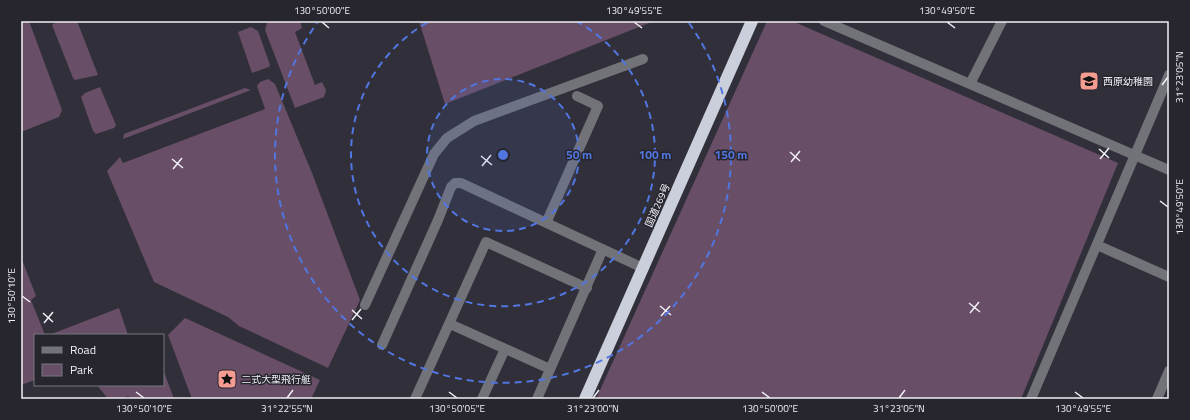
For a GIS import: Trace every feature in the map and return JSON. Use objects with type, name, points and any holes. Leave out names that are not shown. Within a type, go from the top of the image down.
[{"type":"highway","name":"国道269号","points":[[586,399],[752,21]]},
{"type":"street","points":[[824,21],[1135,154],[1169,170]]},
{"type":"street","points":[[970,84],[1002,21]]},
{"type":"street","points":[[365,304],[434,154],[447,138],[474,121],[643,59]]},
{"type":"street","points":[[1031,399],[1135,154],[1165,94],[1169,75]]},
{"type":"street","points":[[547,221],[598,106],[577,96]]},
{"type":"street","points":[[382,345],[438,220],[450,187],[455,183],[461,183],[547,221],[643,268]]},
{"type":"street","points":[[415,399],[486,242],[587,288]]},
{"type":"street","points":[[1097,245],[1169,277]]},
{"type":"street","points":[[537,399],[603,249]]},
{"type":"street","points":[[450,324],[550,369]]},
{"type":"street","points":[[482,399],[505,349]]},
{"type":"street","points":[[1157,399],[1169,371]]},
{"type":"green space","points":[[21,21],[29,21],[62,110],[59,117],[21,132]]},
{"type":"green space","points":[[57,21],[77,21],[98,75],[75,80],[73,78],[52,25]]},
{"type":"green space","points":[[272,21],[300,21],[302,28],[295,32],[315,85],[322,82],[326,90],[324,97],[295,108],[265,30],[267,23]]},
{"type":"green space","points":[[419,21],[654,21],[445,104]]},
{"type":"green space","points":[[767,21],[792,21],[1118,163],[1021,399],[596,399]]},
{"type":"green space","points":[[251,27],[258,31],[270,65],[269,67],[252,73],[238,32]]},
{"type":"green space","points":[[268,79],[275,84],[312,173],[360,300],[328,368],[239,326],[228,317],[154,282],[107,171],[120,157],[123,163],[265,109],[257,86],[260,82]]},
{"type":"green space","points":[[100,87],[116,125],[114,128],[96,134],[93,131],[81,97],[85,93]]},
{"type":"green space","points":[[245,88],[251,90],[123,139],[124,134]]},
{"type":"green space","points":[[21,257],[36,296],[31,300],[45,334],[34,334],[34,380],[21,385]]},
{"type":"green space","points":[[119,308],[128,334],[52,334]]},
{"type":"green space","points":[[185,318],[320,380],[311,399],[192,399],[168,335]]},
{"type":"green space","points":[[164,372],[174,399],[133,399],[128,396],[122,399],[108,399],[98,386],[164,386]]},
{"type":"place","name":"西原幼稚園","points":[[1089,81]]},
{"type":"place","name":"二式大型飛行艇","points":[[227,379]]}]
